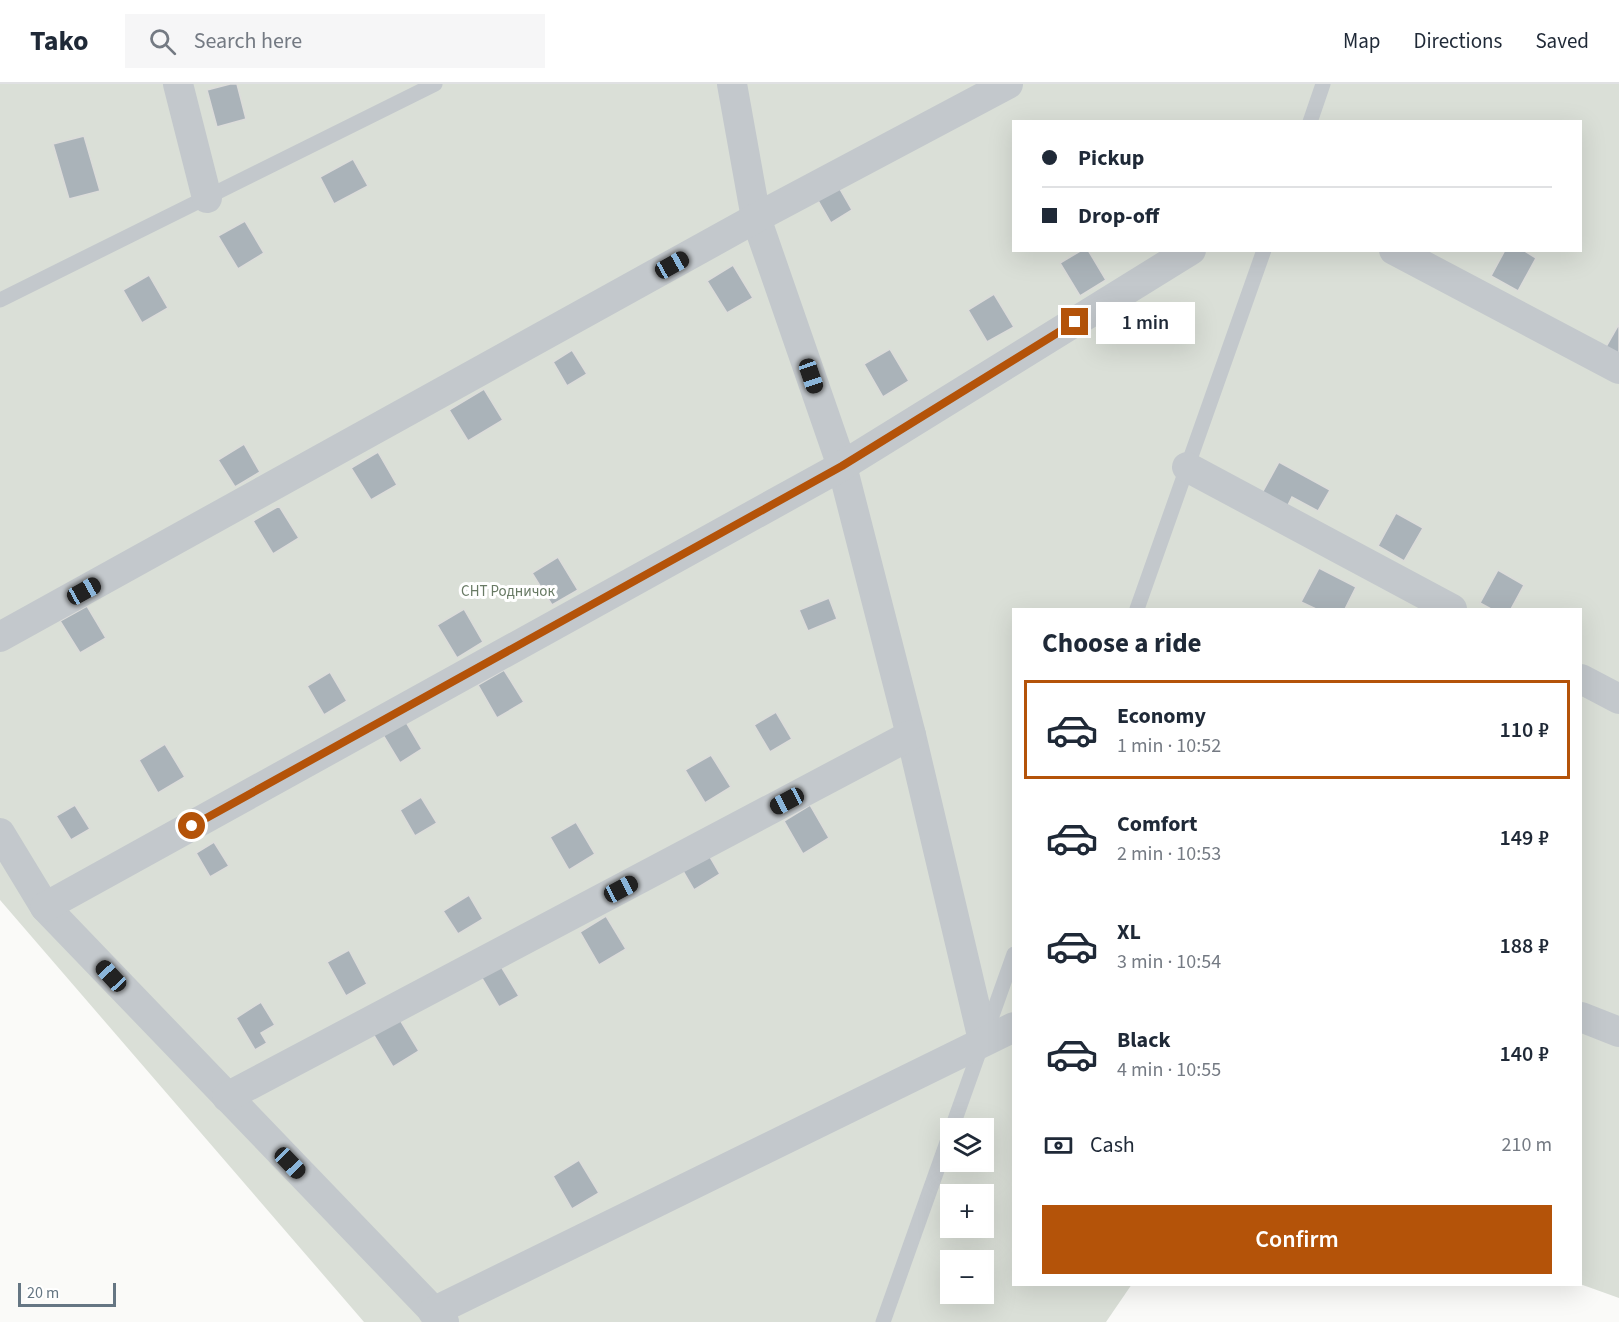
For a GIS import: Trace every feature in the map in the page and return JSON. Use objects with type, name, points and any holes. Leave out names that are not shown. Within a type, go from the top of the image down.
[{"type":"street","points":[[178,84],[207,198]]},
{"type":"street","points":[[732,84],[756,218],[842,466],[911,735],[983,1040]]},
{"type":"street","points":[[0,637],[756,218],[1008,84]]},
{"type":"street","points":[[45,907],[842,466],[1188,252]]},
{"type":"street","points":[[1398,252],[1619,369]]},
{"type":"street","points":[[1187,467],[1450,608]]},
{"type":"street","points":[[1582,680],[1619,699]]},
{"type":"street","points":[[227,1097],[911,735]]},
{"type":"street","points":[[0,833],[45,907],[439,1317],[983,1040],[1012,1028]]},
{"type":"street","points":[[1582,1017],[1619,1032]]},
{"type":"lane","points":[[0,300],[435,84]]},
{"type":"lane","points":[[1311,120],[1323,84]]},
{"type":"lane","points":[[1137,608],[1263,252]]},
{"type":"lane","points":[[956,1118],[1012,960]]},
{"type":"lane","points":[[883,1322],[940,1163]]},
{"type":"green space","name":"СНТ Родничок","points":[[0,84],[1619,84],[1619,1298],[1582,1285],[1582,608],[1012,608],[1012,1286],[1131,1286],[1106,1322],[364,1322],[0,900]]},
{"type":"building","points":[[237,84],[246,119],[217,127],[207,90]]},
{"type":"building","points":[[84,136],[100,191],[69,199],[53,144]]},
{"type":"building","points":[[353,159],[368,186],[334,204],[320,177]]},
{"type":"building","points":[[837,184],[852,210],[831,223],[816,197]]},
{"type":"building","points":[[245,221],[264,253],[238,269],[218,236]]},
{"type":"building","points":[[1079,252],[1089,252],[1106,280],[1080,296],[1060,263]]},
{"type":"building","points":[[1504,252],[1526,252],[1536,258],[1518,291],[1491,276]]},
{"type":"building","points":[[733,265],[753,298],[727,313],[707,281]]},
{"type":"building","points":[[149,275],[168,308],[142,323],[123,290]]},
{"type":"building","points":[[994,294],[1014,327],[987,342],[968,310]]},
{"type":"building","points":[[1619,324],[1619,354],[1606,347]]},
{"type":"building","points":[[890,349],[909,381],[883,397],[864,364]]},
{"type":"building","points":[[572,350],[587,374],[567,386],[553,362]]},
{"type":"building","points":[[484,389],[503,420],[468,441],[449,410]]},
{"type":"building","points":[[244,444],[260,472],[235,487],[218,460]]},
{"type":"building","points":[[378,452],[397,485],[371,500],[351,468]]},
{"type":"building","points":[[1279,462],[1330,490],[1318,511],[1292,497],[1287,507],[1262,493]]},
{"type":"building","points":[[279,506],[299,538],[273,554],[253,521]]},
{"type":"building","points":[[1396,513],[1423,528],[1404,561],[1378,546]]},
{"type":"building","points":[[558,557],[578,590],[552,605],[532,573]]},
{"type":"building","points":[[1319,568],[1356,587],[1346,608],[1314,608],[1301,602]]},
{"type":"building","points":[[1498,570],[1524,585],[1512,608],[1489,608],[1480,603]]},
{"type":"building","points":[[829,598],[837,619],[808,631],[799,610]]},
{"type":"building","points":[[87,606],[106,638],[80,653],[60,621]]},
{"type":"building","points":[[464,609],[483,642],[457,658],[437,625]]},
{"type":"building","points":[[504,670],[524,702],[497,718],[478,685]]},
{"type":"building","points":[[330,672],[347,701],[324,715],[307,686]]},
{"type":"building","points":[[776,712],[792,739],[770,752],[754,725]]},
{"type":"building","points":[[406,722],[422,749],[400,763],[383,735]]},
{"type":"building","points":[[165,744],[185,777],[158,793],[139,760]]},
{"type":"building","points":[[711,755],[731,787],[705,803],[685,770]]},
{"type":"building","points":[[421,797],[437,823],[415,836],[400,810]]},
{"type":"building","points":[[75,805],[90,829],[71,840],[56,816]]},
{"type":"building","points":[[810,805],[829,838],[803,854],[784,821]]},
{"type":"building","points":[[576,822],[595,854],[569,870],[550,837]]},
{"type":"building","points":[[214,842],[229,866],[210,877],[196,853]]},
{"type":"building","points":[[706,850],[720,874],[694,890],[680,866]]},
{"type":"building","points":[[469,895],[483,919],[458,934],[443,911]]},
{"type":"building","points":[[606,916],[626,949],[599,965],[580,932]]},
{"type":"building","points":[[349,950],[367,984],[346,996],[327,962]]},
{"type":"building","points":[[499,963],[519,996],[499,1007],[480,975]]},
{"type":"building","points":[[261,1002],[275,1025],[261,1033],[267,1043],[255,1050],[236,1018]]},
{"type":"building","points":[[399,1018],[419,1051],[393,1067],[373,1034]]},
{"type":"building","points":[[579,1160],[599,1193],[572,1209],[553,1176]]},
{"type":"route","points":[[192,826],[842,466],[1075,322]]}]
